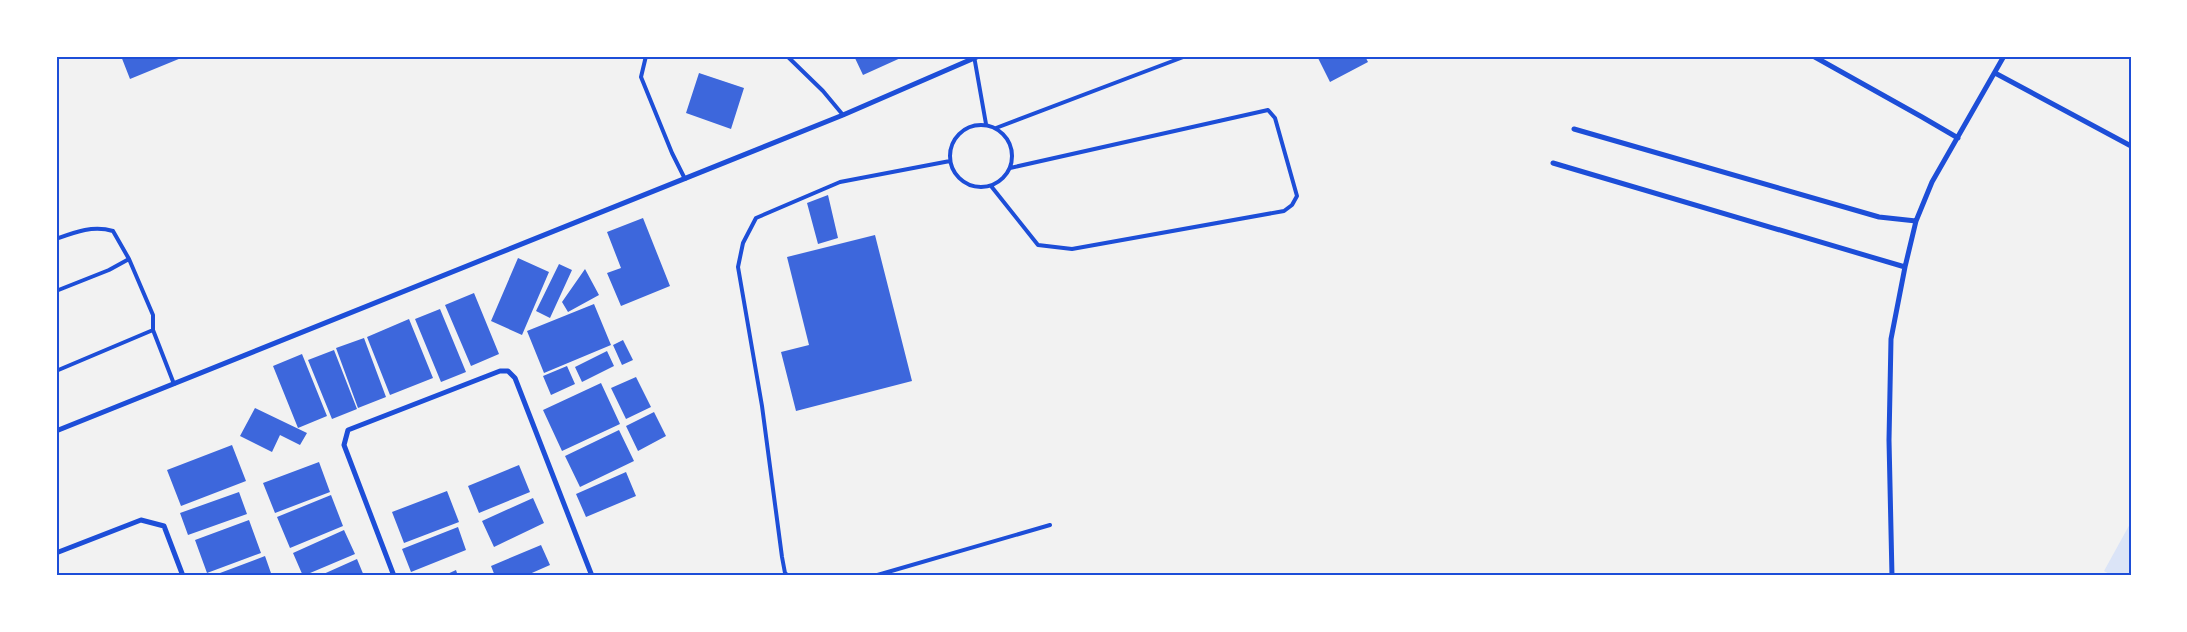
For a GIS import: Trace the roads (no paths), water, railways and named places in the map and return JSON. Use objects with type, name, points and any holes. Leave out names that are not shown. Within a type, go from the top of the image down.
[{"type":"street","points":[[1813,56],[1958,138]]},
{"type":"street","points":[[1892,576],[1889,440],[1891,339],[1905,268],[1916,221],[1932,182],[2004,56]]},
{"type":"street","points":[[56,431],[843,115],[975,57]]},
{"type":"street","points":[[1995,73],[2131,146]]},
{"type":"street","points":[[1574,129],[1879,217],[1916,221]]},
{"type":"street","points":[[1553,163],[1905,268]]},
{"type":"street","points":[[394,576],[344,445],[348,430],[500,372],[508,371],[514,378],[592,576]]},
{"type":"street","points":[[56,553],[141,520],[164,526],[183,576]]},
{"type":"lane","points":[[646,56],[641,77],[672,153],[685,179]]},
{"type":"lane","points":[[787,56],[823,91],[843,115]]},
{"type":"lane","points":[[996,128],[1186,56]]},
{"type":"lane","points":[[975,57],[986,124]]},
{"type":"lane","points":[[991,186],[1038,245],[1072,249],[1284,211],[1292,205],[1297,196],[1275,118],[1268,110],[1010,168]]},
{"type":"lane","points":[[986,124],[996,128],[1010,141],[1012,159],[1010,168],[1005,176],[991,186],[969,185],[957,175],[950,161],[953,141],[967,127],[986,124]]},
{"type":"lane","points":[[788,576],[782,557],[762,406],[738,267],[743,243],[756,218],[840,182],[950,161]]},
{"type":"lane","points":[[56,239],[81,230],[102,228],[113,231],[129,259],[153,314],[153,330],[174,384]]},
{"type":"lane","points":[[56,291],[109,270],[129,259]]},
{"type":"lane","points":[[56,372],[153,330]]},
{"type":"lane","points":[[874,576],[1050,524]]}]
